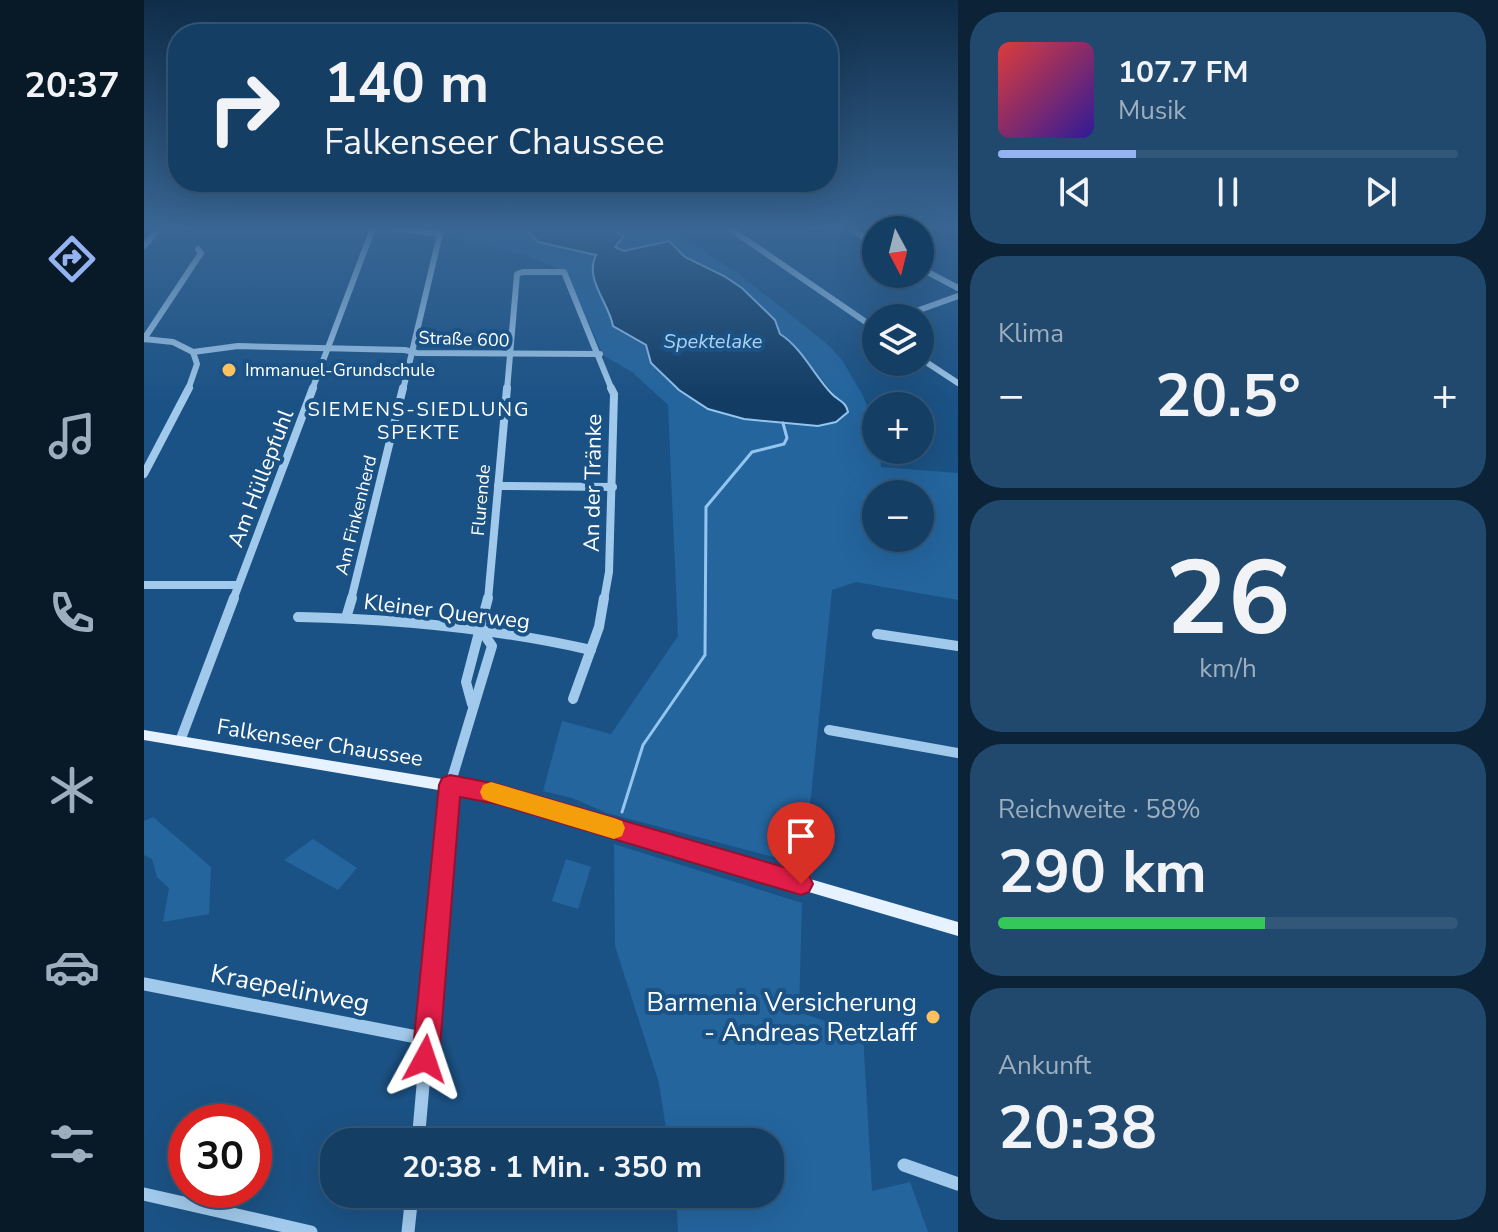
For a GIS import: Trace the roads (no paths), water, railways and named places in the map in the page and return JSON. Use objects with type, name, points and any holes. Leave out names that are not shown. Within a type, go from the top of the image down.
[{"type":"main road","name":"Falkenseer Chaussee","points":[[144,735],[497,794],[958,929]]},
{"type":"street","points":[[144,474],[195,377],[197,364],[193,352],[173,342],[144,339],[179,285]]},
{"type":"street","name":"Am Hüllepfuhl","points":[[180,741],[351,285]]},
{"type":"street","name":"Am Finkenherd","points":[[346,618],[427,285]]},
{"type":"street","name":"Flurende","points":[[419,1128],[450,785],[472,704],[466,682],[487,610],[516,285]]},
{"type":"street","name":"An der Tränke","points":[[570,285],[614,394],[609,572],[591,650],[573,699]]},
{"type":"street","points":[[813,285],[862,319]]},
{"type":"street","points":[[934,305],[958,296]]},
{"type":"street","name":"Straße 600","points":[[193,352],[238,346],[600,354]]},
{"type":"street","points":[[934,367],[958,383]]},
{"type":"street","points":[[498,486],[613,487]]},
{"type":"street","points":[[144,585],[238,585]]},
{"type":"street","name":"Kleiner Querweg","points":[[298,617],[412,622],[591,650]]},
{"type":"street","points":[[877,634],[958,646]]},
{"type":"street","points":[[829,730],[958,753]]},
{"type":"street","name":"Kraepelinweg","points":[[144,984],[427,1039]]},
{"type":"street","points":[[904,1165],[958,1184]]},
{"type":"street","points":[[144,1194],[311,1232]]},
{"type":"street","points":[[408,1232],[411,1208]]},
{"type":"water","name":"Spektelake","points":[[597,285],[738,285],[775,320],[780,334],[795,347],[848,412],[836,422],[818,426],[744,419],[708,409],[679,390],[651,363],[646,345],[613,326]]},
{"type":"waterway","points":[[622,812],[643,745],[705,655],[706,507],[752,452],[784,444],[787,438],[783,423]]},
{"type":"place","name":"Immanuel-Grundschule","points":[[229,370]]},
{"type":"place","name":"Barmenia Versicherung - Andreas Retzlaff","points":[[933,1017]]},
{"type":"district","name":"SIEMENS-SIEDLUNG SPEKTE","points":[[419,420]]}]
